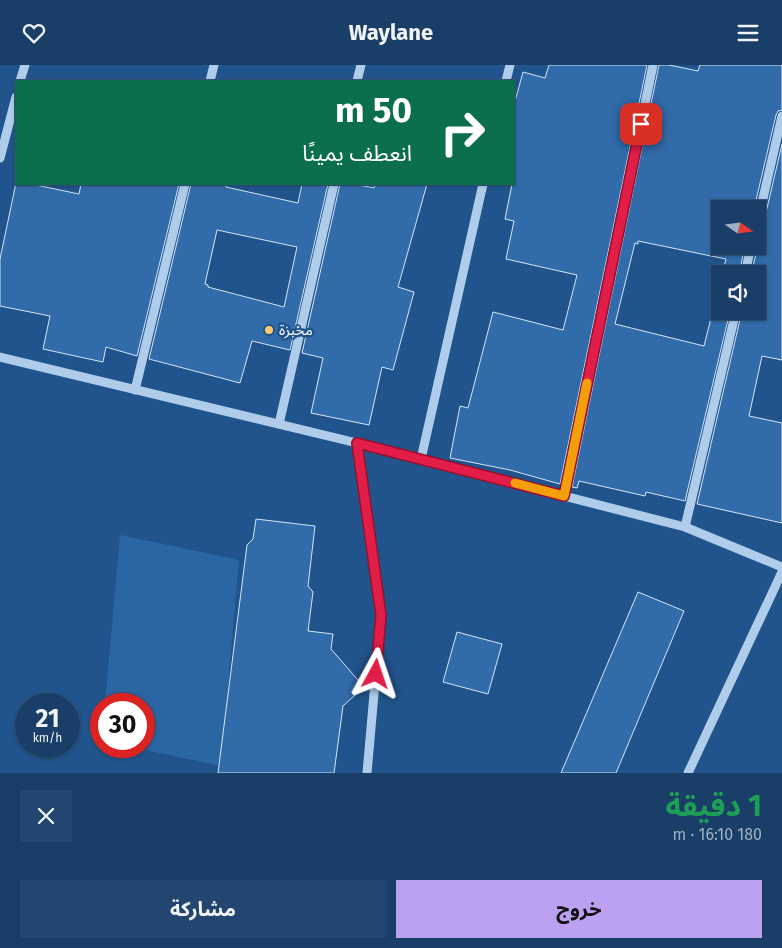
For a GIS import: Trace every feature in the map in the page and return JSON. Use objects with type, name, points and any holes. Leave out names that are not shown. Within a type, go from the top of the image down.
[{"type":"street","points":[[20,80],[25,65]]},
{"type":"street","points":[[210,80],[214,65]]},
{"type":"street","points":[[357,80],[361,65]]},
{"type":"street","points":[[506,80],[510,65]]},
{"type":"street","points":[[564,496],[653,65]]},
{"type":"street","points":[[0,158],[15,101]]},
{"type":"street","points":[[763,200],[782,117]]},
{"type":"street","points":[[135,390],[185,185]]},
{"type":"street","points":[[279,424],[334,185]]},
{"type":"street","points":[[421,459],[483,185]]},
{"type":"street","points":[[685,527],[734,320]]},
{"type":"street","points":[[0,357],[357,443],[685,527],[782,567]]},
{"type":"street","points":[[357,443],[381,615],[367,773]]},
{"type":"street","points":[[688,773],[782,572]]},
{"type":"shaded area","points":[[120,535],[239,560],[221,766],[155,752],[155,693],[106,693]]},
{"type":"building","points":[[549,65],[647,65],[560,484],[510,470],[450,458],[460,406],[468,408],[493,312],[563,330],[577,275],[506,259],[514,221],[505,219],[512,185],[515,185],[515,101],[523,72],[545,78]]},
{"type":"building","points":[[659,65],[669,65],[698,71],[700,65],[782,65],[782,110],[778,111],[776,115],[756,200],[711,200],[711,255],[743,255],[741,265],[724,265],[726,259],[638,241],[638,244],[635,243],[615,324],[704,346],[711,318],[711,320],[728,320],[685,501],[646,492],[645,496],[579,481],[577,488],[572,487]]},
{"type":"building","points":[[782,144],[782,360],[762,356],[749,416],[782,423],[782,523],[697,504],[740,320],[766,320],[766,265],[753,265],[756,255],[766,255],[766,212]]},
{"type":"building","points":[[16,185],[36,185],[79,194],[81,185],[179,185],[137,356],[106,347],[103,362],[43,349],[50,316],[0,306],[0,259]]},
{"type":"building","points":[[191,185],[226,185],[226,187],[298,203],[302,185],[328,185],[290,350],[252,341],[240,383],[149,359]],"holes":[[[217,230],[297,247],[284,307],[208,287],[205,284]]]},
{"type":"building","points":[[340,185],[358,185],[374,188],[376,185],[427,185],[398,287],[414,292],[393,370],[382,367],[369,425],[311,413],[323,358],[302,353]]},
{"type":"building","points":[[256,519],[315,526],[308,586],[313,592],[308,631],[333,634],[331,649],[364,687],[343,706],[334,773],[218,773],[247,545],[253,539]]},
{"type":"building","points":[[638,592],[684,611],[616,773],[561,773]]},
{"type":"building","points":[[457,632],[502,644],[488,694],[443,682]]},
{"type":"slow traffic","points":[[515,483],[564,496],[587,383]]},
{"type":"place","name":"مخبزة","points":[[269,330]]},
{"type":"route","points":[[376,674],[381,615],[357,443],[564,496],[641,124]]}]
